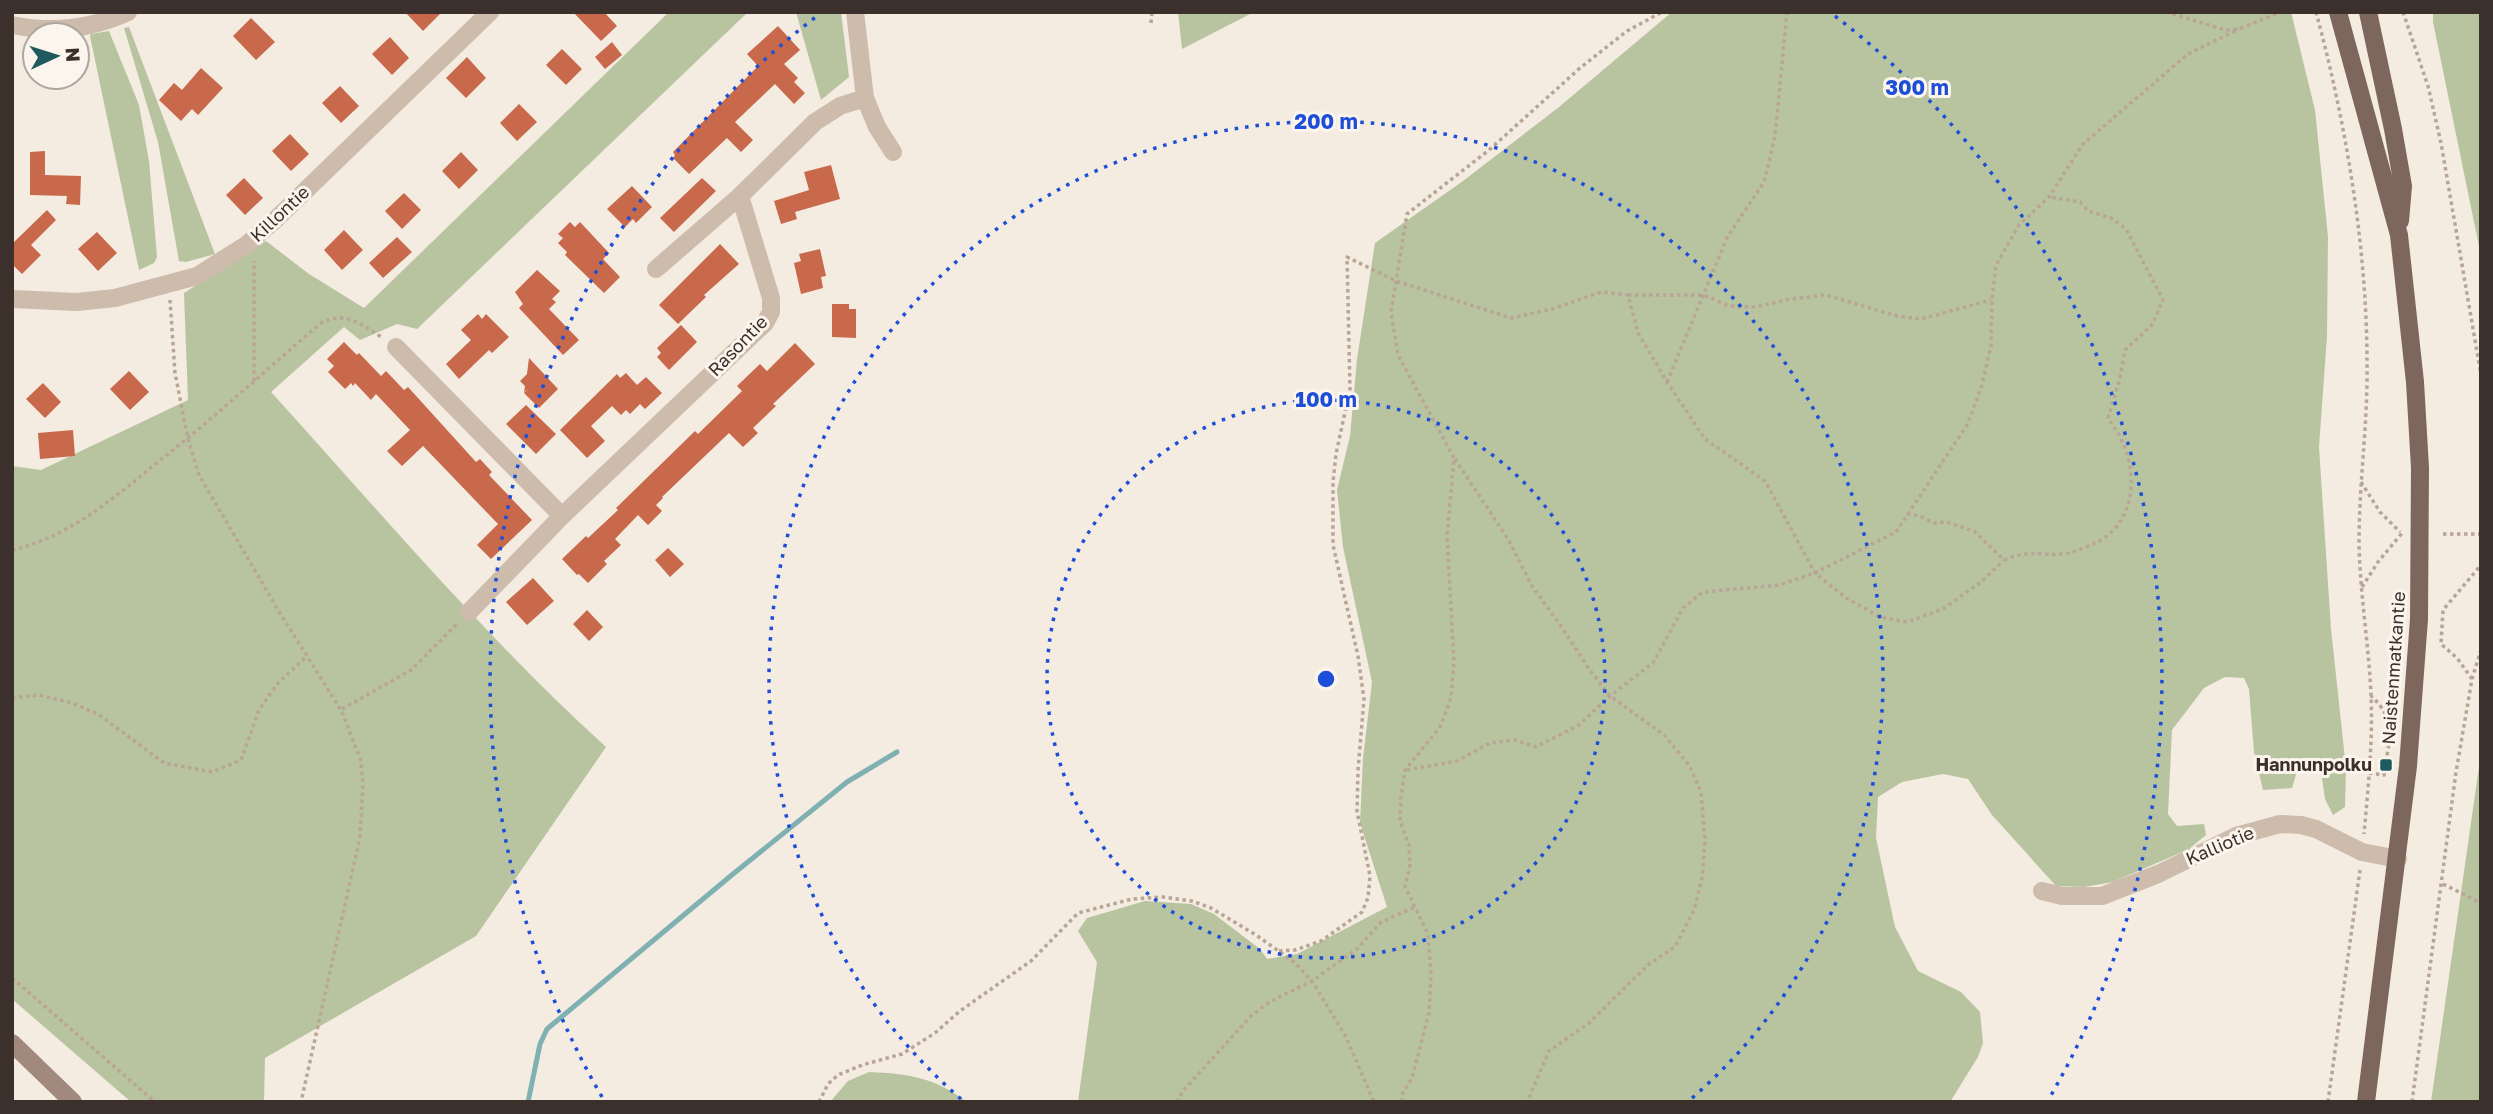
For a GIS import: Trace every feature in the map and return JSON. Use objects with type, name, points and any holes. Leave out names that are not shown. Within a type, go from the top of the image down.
[{"type":"main road","name":"Naistenmatkantie","points":[[2338,12],[2399,235],[2415,382],[2420,468],[2421,568],[2408,766],[2366,1102]]},
{"type":"main road","name":"Naistenmatkantie","points":[[2368,12],[2403,186],[2399,235]]},
{"type":"main road","points":[[12,1043],[73,1102]]},
{"type":"street","points":[[12,25],[34,29],[70,28],[94,18],[128,12]]},
{"type":"street","name":"Killontie","points":[[12,299],[61,302],[115,298],[197,276],[250,243],[490,12]]},
{"type":"street","points":[[855,12],[864,98],[877,127],[893,152]]},
{"type":"street","points":[[656,269],[740,196],[816,122],[840,106],[864,98]]},
{"type":"street","name":"Rasontie","points":[[469,612],[562,516],[765,323],[771,312],[771,298],[740,196]]},
{"type":"street","points":[[396,347],[562,516]]},
{"type":"street","name":"Kalliotie","points":[[2042,891],[2062,896],[2102,896],[2158,874],[2236,836],[2280,824],[2316,829],[2362,852],[2398,859]]},
{"type":"path","points":[[1151,23],[1152,12]]},
{"type":"path","points":[[1527,1102],[1549,1051],[1589,1023],[1649,964],[1675,947],[1693,910],[1702,878],[1705,842],[1701,792],[1689,765],[1664,735],[1610,696],[1532,586],[1508,539],[1454,458],[1398,355],[1391,312],[1407,214],[1489,150],[1580,68],[1627,31],[1662,12]]},
{"type":"path","points":[[1667,382],[1727,238],[1764,181],[1775,136],[1787,12]]},
{"type":"path","points":[[2166,12],[2226,30],[2239,29]]},
{"type":"path","points":[[1405,770],[1457,761],[1490,743],[1515,740],[1536,747],[1579,725],[1610,696],[1653,663],[1683,608],[1703,592],[1779,585],[1815,573],[1896,532],[1967,425],[1981,388],[1991,346],[1996,265],[2019,225],[2049,197],[2083,144],[2188,54],[2281,12]]},
{"type":"path","points":[[2316,12],[2333,81],[2351,181],[2364,286],[2367,363],[2360,481],[2361,589],[2371,696],[2369,774],[2362,852],[2328,1102]]},
{"type":"path","points":[[2403,12],[2414,40],[2433,109],[2481,374]]},
{"type":"path","points":[[1628,295],[1638,333],[1705,439],[1765,481],[1815,573],[1846,598],[1880,617],[1907,622],[1943,609],[1981,582],[2004,560],[2019,553],[2062,554],[2078,550],[2107,538],[2123,520],[2131,493],[2130,472],[2123,442],[2108,418],[2120,379],[2125,350],[2152,326],[2163,300],[2126,229],[2111,218],[2088,211],[2080,202],[2049,197]]},
{"type":"path","points":[[250,243],[254,262],[254,381]]},
{"type":"path","points":[[1279,951],[1296,950],[1321,941],[1362,912],[1368,898],[1370,876],[1357,811],[1364,699],[1358,656],[1333,545],[1336,454],[1350,389],[1347,257],[1396,281],[1511,318],[1552,309],[1601,292],[1628,295],[1704,295],[1729,306],[1756,307],[1790,299],[1826,295],[1897,316],[1922,319],[1992,299]]},
{"type":"path","points":[[169,284],[175,373],[188,439],[199,475],[341,710],[361,761],[363,786],[360,838],[301,1102]]},
{"type":"path","points":[[12,550],[53,536],[92,514],[188,439],[331,317],[352,319],[396,347]]},
{"type":"path","points":[[1402,1102],[1403,1093],[1412,1078],[1429,1013],[1431,975],[1428,934],[1405,886],[1410,866],[1409,845],[1400,821],[1405,770],[1440,727],[1451,698],[1453,621],[1447,537],[1454,458]]},
{"type":"path","points":[[2360,481],[2380,512],[2400,532],[2408,532]]},
{"type":"path","points":[[1907,514],[1974,531],[2004,560]]},
{"type":"path","points":[[2361,589],[2400,532]]},
{"type":"path","points":[[2444,534],[2481,534]]},
{"type":"path","points":[[2472,679],[2441,644],[2443,610],[2481,565]]},
{"type":"path","points":[[341,710],[411,670],[469,612]]},
{"type":"path","points":[[2412,1102],[2456,772],[2472,679],[2481,650]]},
{"type":"path","points":[[12,698],[39,695],[72,703],[98,714],[164,763],[212,772],[241,760],[259,709],[277,684],[307,656]]},
{"type":"path","points":[[2369,774],[2384,775],[2390,724],[2382,706],[2371,696]]},
{"type":"path","points":[[2443,884],[2481,903]]},
{"type":"path","points":[[819,1102],[828,1084],[838,1075],[902,1054],[934,1033],[960,1011],[1031,961],[1078,913],[1132,899],[1163,897],[1192,901],[1211,908],[1294,962],[1312,981],[1346,1037],[1374,1102]]},
{"type":"path","points":[[1177,1102],[1182,1091],[1251,1016],[1271,1001],[1312,981],[1358,948],[1381,922],[1415,907]]},
{"type":"path","points":[[12,978],[155,1102]]},
{"type":"green space","points":[[669,12],[748,12],[417,329],[397,324],[360,340],[344,327],[271,392],[476,618],[606,747],[476,936],[265,1058],[264,1102],[131,1102],[12,999],[12,466],[41,470],[188,400],[184,293],[266,241],[309,274],[364,308]]},
{"type":"green space","points":[[796,12],[841,12],[849,77],[821,100]]},
{"type":"green space","points":[[1178,12],[1254,12],[1182,49]]},
{"type":"green space","points":[[1672,12],[2291,12],[2315,110],[2328,237],[2327,336],[2319,447],[2331,629],[2346,768],[2345,807],[2333,815],[2325,799],[2321,771],[2298,768],[2292,788],[2263,790],[2254,752],[2249,689],[2244,678],[2225,677],[2204,688],[2172,730],[2168,814],[2177,826],[2204,824],[2206,835],[2189,849],[2113,882],[2084,887],[2056,886],[1992,815],[1968,779],[1943,774],[1902,782],[1878,797],[1876,838],[1895,927],[1918,971],[1961,992],[1980,1012],[1983,1043],[1978,1057],[1950,1102],[1078,1102],[1097,962],[1078,931],[1087,918],[1145,901],[1191,904],[1214,914],[1260,949],[1267,959],[1297,954],[1387,907],[1360,823],[1363,758],[1372,682],[1343,547],[1337,490],[1350,436],[1357,359],[1375,243],[1463,181],[1559,107]]},
{"type":"green space","points":[[2433,12],[2481,12],[2481,256],[2433,22]]},
{"type":"green space","points":[[129,27],[215,254],[186,262],[179,261],[158,142],[124,28]]},
{"type":"green space","points":[[109,31],[139,105],[149,161],[157,257],[154,263],[139,270],[91,41],[91,34]]},
{"type":"green space","points":[[2481,753],[2481,1102],[2431,1102]]},
{"type":"green space","points":[[869,1072],[921,1078],[943,1087],[967,1102],[830,1102],[848,1081]]},
{"type":"building","points":[[405,12],[442,12],[423,31]]},
{"type":"building","points":[[573,12],[604,12],[617,26],[601,41]]},
{"type":"building","points":[[251,18],[275,42],[256,60],[233,36]]},
{"type":"building","points":[[778,26],[800,50],[784,64],[798,78],[794,82],[805,93],[794,104],[775,84],[735,122],[753,140],[741,152],[727,138],[689,174],[673,158],[673,152],[758,66],[747,54]]},
{"type":"building","points":[[390,37],[409,58],[392,75],[372,54]]},
{"type":"building","points":[[612,42],[622,55],[605,69],[595,57]]},
{"type":"building","points":[[562,49],[582,69],[566,85],[546,65]]},
{"type":"building","points":[[467,57],[486,78],[466,98],[446,78]]},
{"type":"building","points":[[201,68],[223,88],[198,115],[192,109],[181,121],[159,100],[174,83],[182,90]]},
{"type":"building","points":[[340,86],[359,106],[341,123],[322,103]]},
{"type":"building","points":[[519,104],[537,122],[517,141],[500,123]]},
{"type":"building","points":[[290,134],[309,154],[291,171],[272,151]]},
{"type":"building","points":[[45,151],[45,175],[81,176],[80,205],[66,204],[67,196],[30,195],[30,152]]},
{"type":"building","points":[[461,152],[478,170],[459,189],[442,171]]},
{"type":"building","points":[[831,165],[840,199],[795,212],[797,219],[781,224],[774,201],[809,190],[804,172]]},
{"type":"building","points":[[244,178],[263,198],[245,215],[226,195]]},
{"type":"building","points":[[702,178],[716,191],[674,232],[660,218]]},
{"type":"building","points":[[632,186],[652,207],[636,223],[633,219],[625,227],[607,209]]},
{"type":"building","points":[[404,193],[421,210],[402,229],[385,211]]},
{"type":"building","points":[[47,210],[56,220],[31,245],[41,255],[22,274],[12,264],[12,244]]},
{"type":"building","points":[[570,222],[575,227],[580,222],[609,253],[603,259],[620,277],[604,293],[565,255],[567,252],[558,243],[563,238],[558,234]]},
{"type":"building","points":[[344,230],[363,250],[342,270],[324,250]]},
{"type":"building","points":[[97,232],[117,253],[98,271],[78,249]]},
{"type":"building","points":[[397,237],[412,252],[383,278],[369,263]]},
{"type":"building","points":[[720,244],[739,264],[704,295],[706,297],[678,324],[659,305]]},
{"type":"building","points":[[820,249],[826,276],[821,277],[823,288],[801,294],[794,263],[801,261],[799,254]]},
{"type":"building","points":[[537,270],[560,291],[552,299],[556,302],[549,309],[579,340],[563,355],[519,308],[523,304],[515,292]]},
{"type":"building","points":[[832,304],[849,304],[849,309],[856,309],[856,338],[832,337]]},
{"type":"building","points":[[478,314],[482,319],[486,314],[509,337],[492,353],[489,350],[459,379],[446,364],[471,340],[461,330]]},
{"type":"building","points":[[681,325],[697,342],[669,370],[657,357],[661,353],[657,348]]},
{"type":"building","points":[[344,342],[381,376],[386,371],[404,390],[408,387],[476,462],[480,459],[492,472],[489,475],[532,520],[491,559],[477,545],[498,524],[423,446],[402,466],[387,451],[410,430],[376,394],[371,400],[355,383],[345,389],[328,372],[334,366],[327,359]]},
{"type":"building","points":[[795,343],[815,364],[773,404],[776,406],[753,428],[758,433],[743,447],[729,433],[662,497],[656,505],[662,511],[648,525],[638,515],[615,539],[621,545],[604,561],[607,564],[588,583],[577,575],[562,559],[618,510],[616,508],[695,431],[698,434],[742,391],[737,386],[760,364],[767,371]]},
{"type":"building","points":[[529,358],[558,389],[539,408],[524,393],[528,389],[524,392],[525,386],[520,381],[527,374]]},
{"type":"building","points":[[129,371],[149,392],[130,410],[110,389]]},
{"type":"building","points":[[626,373],[637,385],[646,377],[662,393],[645,409],[640,404],[630,414],[626,410],[621,415],[612,406],[591,426],[605,441],[587,458],[560,430],[617,374],[620,378]]},
{"type":"building","points":[[43,383],[61,402],[45,418],[26,399]]},
{"type":"building","points":[[526,405],[556,434],[536,454],[506,424]]},
{"type":"building","points":[[73,430],[75,456],[40,459],[38,433]]},
{"type":"building","points":[[668,548],[684,564],[670,577],[655,560]]},
{"type":"building","points":[[533,578],[554,601],[527,625],[506,602]]},
{"type":"building","points":[[587,610],[603,627],[589,641],[573,624]]},
{"type":"waterway","points":[[528,1102],[540,1044],[547,1029],[847,782],[897,752]]},
{"type":"place","name":"Hannunpolku","points":[[2386,765]]}]
